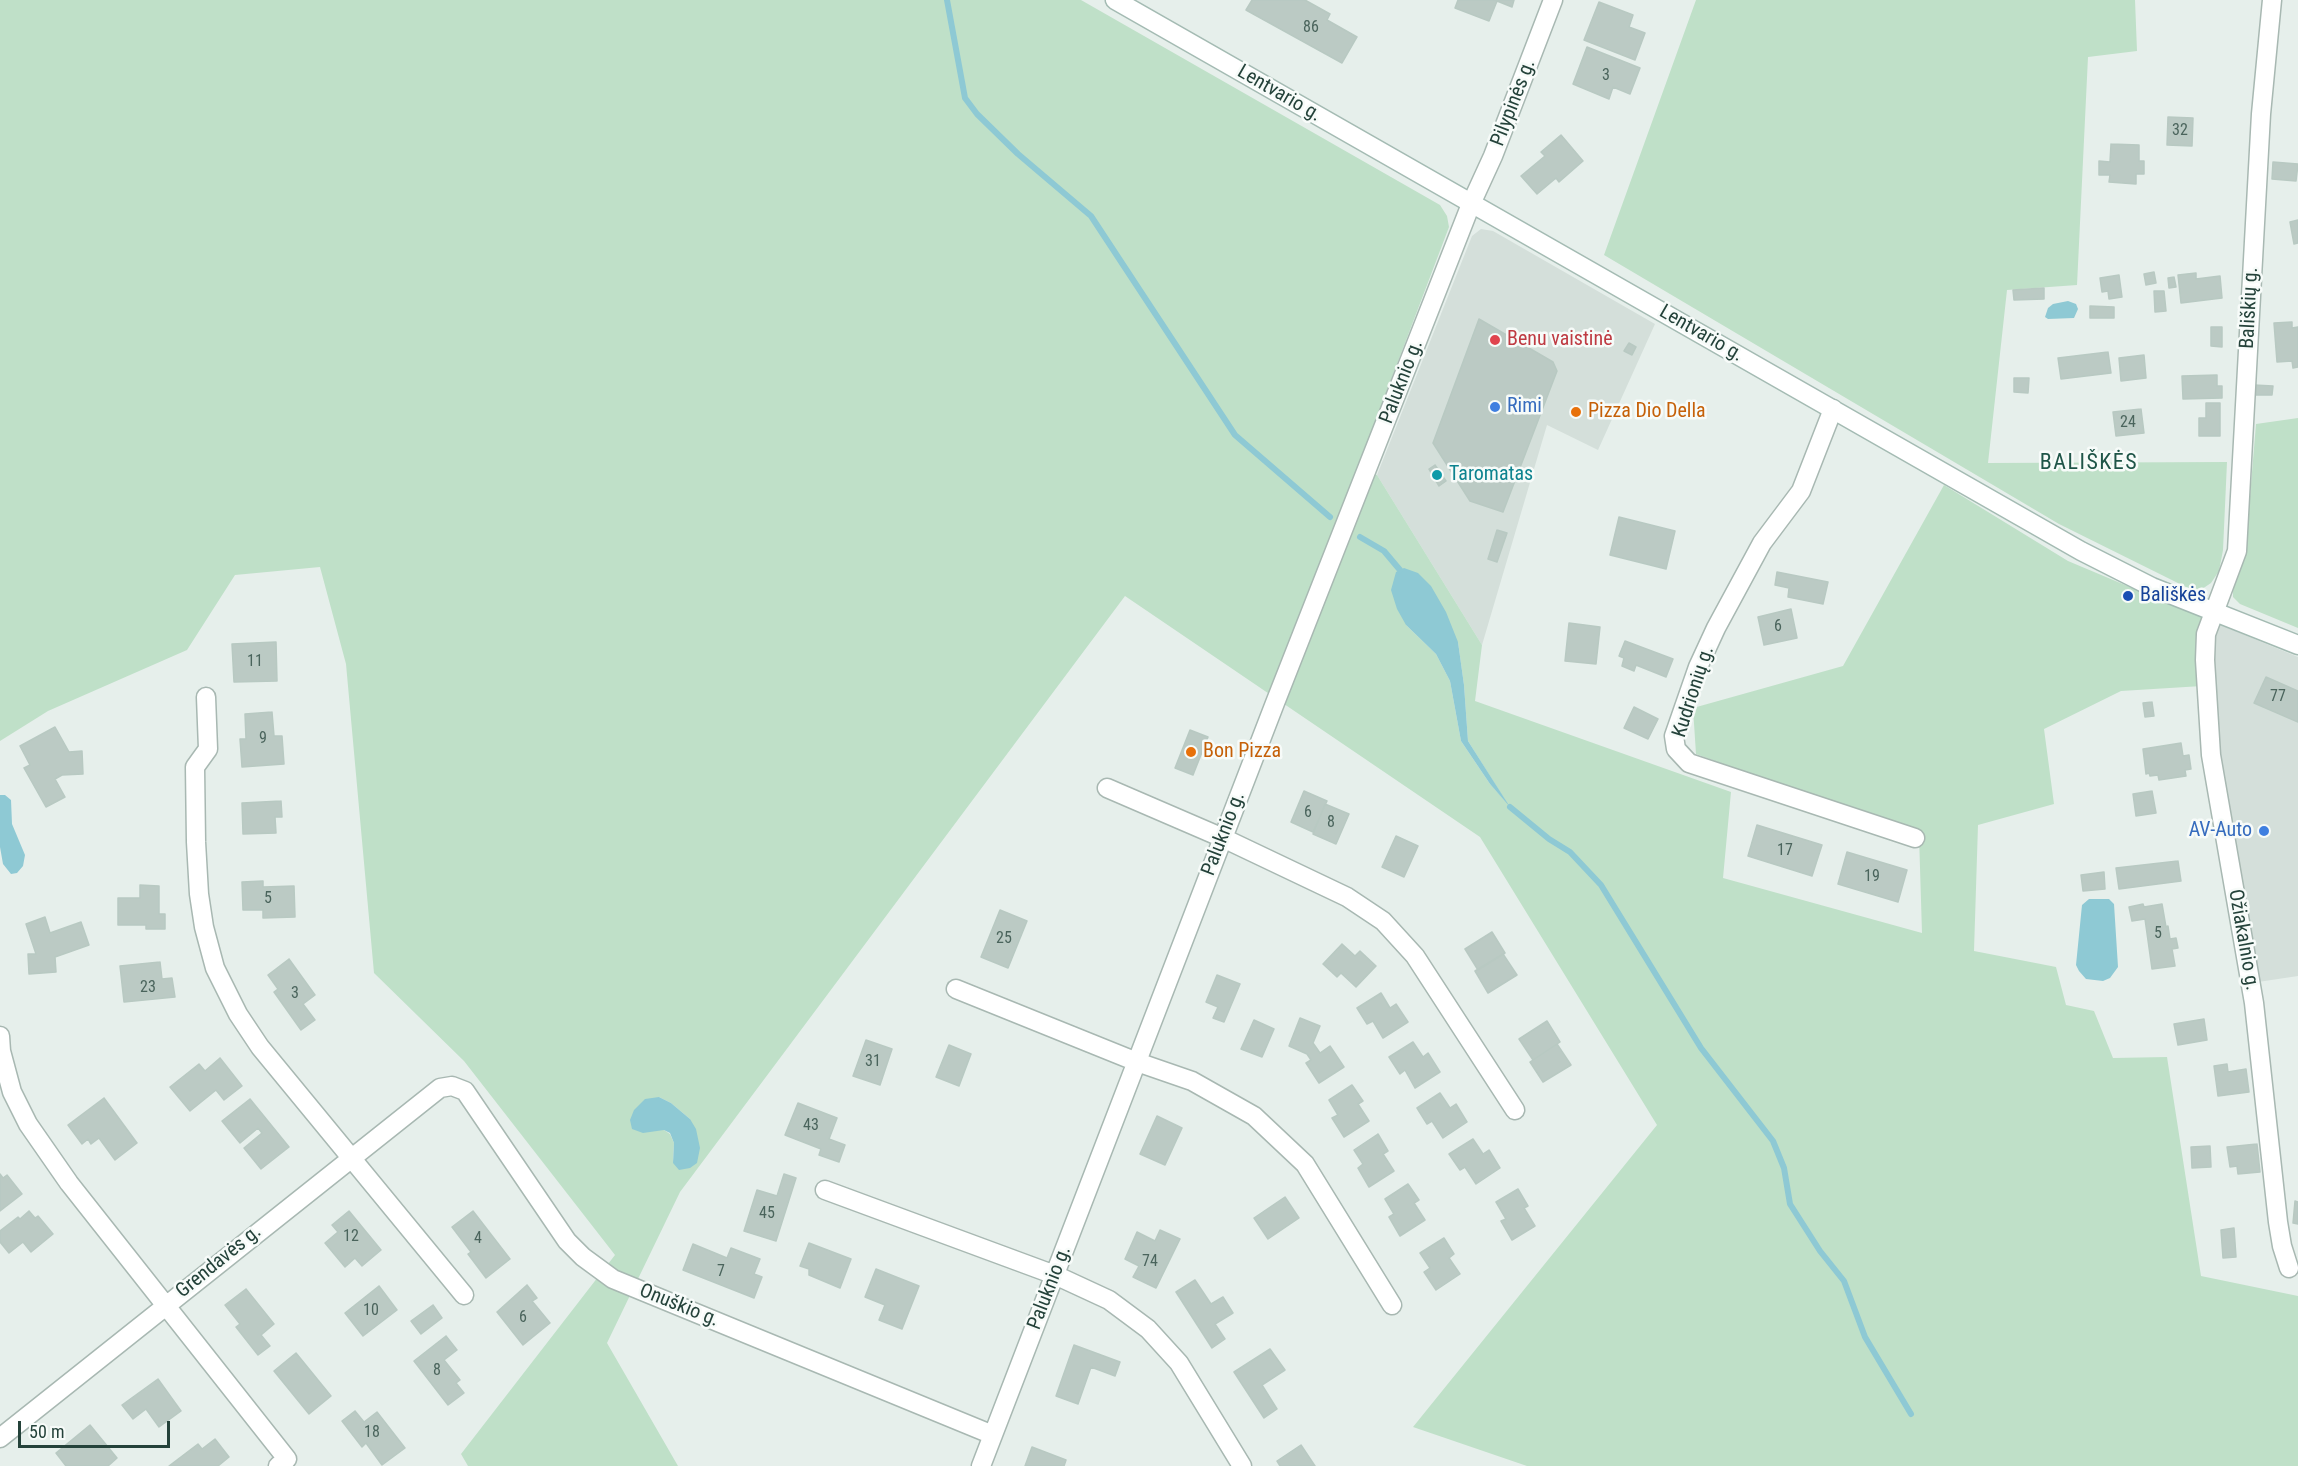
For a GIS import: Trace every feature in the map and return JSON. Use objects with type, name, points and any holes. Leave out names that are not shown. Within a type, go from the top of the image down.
[{"type":"street","name":"Lentvario g.","points":[[1115,0],[2081,551],[2152,587],[2298,645]]},
{"type":"street","name":"Pilypinės g.","points":[[1471,204],[1493,156],[1553,0]]},
{"type":"street","name":"Bališkių g.","points":[[2214,611],[2237,551],[2262,106],[2272,0]]},
{"type":"street","name":"Paluknio g.","points":[[981,1466],[1471,204]]},
{"type":"street","name":"Kudrionių g.","points":[[1833,410],[1801,491],[1762,543],[1716,628],[1698,667],[1674,736],[1676,749],[1689,763],[1915,838]]},
{"type":"street","name":"Ožiakalnio g.","points":[[2214,611],[2206,634],[2205,660],[2211,755],[2254,1003],[2278,1222],[2289,1268]]},
{"type":"street","points":[[206,697],[208,749],[195,767],[196,842],[199,894],[204,927],[215,968],[238,1014],[260,1047],[464,1294]]},
{"type":"street","points":[[1107,788],[1223,838],[1347,897],[1383,921],[1415,956],[1515,1110]]},
{"type":"street","points":[[956,989],[1137,1062],[1192,1081],[1254,1116],[1305,1164],[1392,1305]]},
{"type":"street","points":[[0,1036],[1,1051],[12,1092],[28,1125],[69,1183],[287,1459],[278,1466]]},
{"type":"street","name":"Onuškio g.","points":[[440,1088],[452,1086],[465,1091],[567,1241],[583,1257],[613,1279],[993,1435]]},
{"type":"street","name":"Grendavės g.","points":[[0,1437],[440,1088]]},
{"type":"street","points":[[825,1190],[1055,1275],[1109,1300],[1148,1329],[1179,1363],[1242,1466]]},
{"type":"shaded area","points":[[1481,229],[1493,231],[1655,324],[1598,450],[1547,425],[1482,645],[1377,475],[1472,236]]},
{"type":"shaded area","name":"AV-Auto","points":[[2201,617],[2298,657],[2298,976],[2258,982],[2202,686]]},
{"type":"green space","points":[[0,0],[1081,0],[1440,205],[1447,216],[1449,227],[1358,467],[1377,475],[1482,645],[1475,701],[1731,792],[1723,878],[1922,933],[1919,835],[1696,754],[1693,708],[1843,666],[1944,485],[2068,561],[2201,617],[2202,686],[2121,691],[2044,729],[2054,804],[1978,825],[1974,951],[2056,967],[2066,1005],[2094,1011],[2113,1058],[2167,1057],[2201,1276],[2298,1296],[2298,1466],[1527,1466],[1413,1427],[1657,1125],[1480,837],[1125,596],[680,1192],[607,1343],[678,1466],[468,1466],[461,1454],[615,1255],[464,1061],[374,973],[346,664],[320,567],[235,575],[187,650],[48,711],[0,741]],"holes":[[[1406,625],[1458,642],[1468,741],[1507,803],[1490,784],[1461,741],[1450,681],[1436,654]],[[659,1097],[671,1103],[690,1119],[673,1162],[674,1143],[670,1134],[664,1130]]]},
{"type":"green space","points":[[1696,0],[2135,0],[2137,51],[2088,57],[2077,285],[2007,290],[1988,463],[2227,462],[2223,550],[2219,571],[2211,583],[2194,591],[2059,524],[1604,255]]},
{"type":"green space","points":[[2298,418],[2298,628],[2240,604],[2233,597],[2233,591],[2246,545],[2256,424]]},
{"type":"water","points":[[2068,301],[2076,304],[2078,309],[2074,318],[2048,319],[2045,317],[2048,308],[2053,304]]},
{"type":"water","points":[[1404,568],[1418,573],[1431,586],[1446,612],[1458,642],[1468,741],[1510,807],[1490,784],[1461,741],[1450,681],[1436,654],[1406,625],[1397,609],[1391,590],[1396,572]]},
{"type":"water","points":[[0,795],[5,795],[11,800],[12,824],[25,855],[23,866],[17,873],[11,874],[3,864],[0,847]]},
{"type":"water","points":[[2089,899],[2109,899],[2114,904],[2118,967],[2110,978],[2103,981],[2086,979],[2076,965],[2082,905]]},
{"type":"water","points":[[659,1097],[671,1103],[690,1119],[696,1129],[700,1148],[697,1163],[690,1168],[679,1170],[673,1163],[674,1143],[670,1133],[664,1130],[643,1133],[632,1129],[630,1120],[634,1110],[645,1099]]},
{"type":"building","points":[[1252,0],[1305,0],[1330,14],[1327,20],[1357,37],[1342,63],[1246,10]]},
{"type":"building","points":[[1458,0],[1514,0],[1512,7],[1497,1],[1489,21],[1455,8]]},
{"type":"building","points":[[1599,2],[1633,15],[1629,27],[1645,33],[1635,60],[1584,40]]},
{"type":"building","points":[[1587,47],[1640,68],[1630,94],[1613,87],[1609,99],[1573,84]]},
{"type":"building","points":[[2168,117],[2193,118],[2192,146],[2167,145]]},
{"type":"building","points":[[1561,135],[1583,161],[1559,182],[1556,178],[1537,194],[1521,176],[1545,156],[1541,152]]},
{"type":"building","points":[[2111,144],[2139,145],[2139,161],[2144,161],[2144,174],[2136,174],[2136,184],[2109,182],[2110,175],[2099,175],[2099,161],[2110,162]]},
{"type":"building","points":[[2273,162],[2298,164],[2296,181],[2272,179]]},
{"type":"building","points":[[2298,220],[2298,243],[2294,244],[2290,222]]},
{"type":"building","points":[[2154,272],[2156,283],[2146,285],[2144,274]]},
{"type":"building","points":[[2196,273],[2196,279],[2220,276],[2222,298],[2181,303],[2178,275]]},
{"type":"building","points":[[2119,275],[2122,297],[2109,299],[2108,291],[2102,292],[2100,278]]},
{"type":"building","points":[[2174,277],[2176,287],[2169,288],[2168,278]]},
{"type":"building","points":[[2044,288],[2044,299],[2014,300],[2013,290]]},
{"type":"building","points":[[2154,291],[2164,291],[2166,311],[2155,312]]},
{"type":"building","points":[[2090,306],[2114,307],[2114,318],[2090,318]]},
{"type":"building","name":"Rimi","points":[[1479,319],[1553,362],[1557,371],[1503,512],[1470,501],[1433,443]]},
{"type":"building","points":[[2292,322],[2292,328],[2298,327],[2298,367],[2293,368],[2292,361],[2277,362],[2274,323]]},
{"type":"building","points":[[2211,327],[2222,327],[2222,347],[2211,346]]},
{"type":"building","points":[[1629,343],[1636,347],[1632,355],[1624,351]]},
{"type":"building","points":[[2108,352],[2111,373],[2061,379],[2058,358]]},
{"type":"building","points":[[2144,355],[2146,378],[2121,381],[2119,358]]},
{"type":"building","points":[[2217,375],[2217,386],[2222,386],[2222,398],[2183,399],[2182,376]]},
{"type":"building","points":[[2014,378],[2029,378],[2028,393],[2014,392]]},
{"type":"building","points":[[2254,385],[2273,386],[2272,395],[2254,395]]},
{"type":"building","points":[[2206,403],[2220,403],[2220,436],[2199,436],[2199,418],[2206,418]]},
{"type":"building","points":[[2141,409],[2144,433],[2116,436],[2113,412]]},
{"type":"building","name":"Taromatas","points":[[1435,465],[1446,481],[1439,486],[1429,469]]},
{"type":"building","points":[[1619,517],[1675,531],[1666,569],[1610,555]]},
{"type":"building","points":[[1497,530],[1507,533],[1497,562],[1488,559]]},
{"type":"building","points":[[1777,572],[1828,582],[1823,604],[1788,597],[1789,588],[1775,585]]},
{"type":"building","points":[[1791,609],[1797,638],[1764,645],[1758,617]]},
{"type":"building","points":[[1569,623],[1600,627],[1596,664],[1565,661]]},
{"type":"building","points":[[1625,641],[1673,659],[1666,677],[1636,665],[1634,671],[1622,666],[1624,658],[1619,656]]},
{"type":"building","points":[[276,642],[277,681],[234,682],[232,644]]},
{"type":"building","points":[[2266,677],[2298,691],[2298,722],[2254,703]]},
{"type":"building","points":[[2152,702],[2154,716],[2145,717],[2143,703]]},
{"type":"building","points":[[1634,707],[1658,719],[1648,739],[1624,728]]},
{"type":"building","points":[[272,712],[274,736],[282,736],[284,764],[242,767],[240,739],[246,739],[245,714]]},
{"type":"building","points":[[55,727],[69,752],[82,751],[83,774],[62,775],[55,779],[65,797],[46,807],[24,768],[30,765],[20,746]]},
{"type":"building","name":"Bon Pizza","points":[[1190,730],[1208,737],[1193,775],[1175,768]]},
{"type":"building","points":[[2181,743],[2183,756],[2189,755],[2191,769],[2185,770],[2186,776],[2159,780],[2158,775],[2146,774],[2143,749]]},
{"type":"building","points":[[1304,791],[1327,801],[1313,832],[1291,822]]},
{"type":"building","points":[[2152,791],[2156,813],[2136,816],[2133,794]]},
{"type":"building","points":[[281,801],[282,817],[275,817],[276,833],[243,834],[242,803]]},
{"type":"building","points":[[1325,804],[1349,814],[1336,844],[1313,834]]},
{"type":"building","points":[[1757,825],[1822,845],[1812,876],[1748,856]]},
{"type":"building","points":[[1396,836],[1418,846],[1404,877],[1382,867]]},
{"type":"building","points":[[1847,852],[1907,870],[1898,902],[1838,884]]},
{"type":"building","points":[[2178,861],[2181,881],[2119,889],[2116,868]]},
{"type":"building","points":[[2104,872],[2105,889],[2083,891],[2081,875]]},
{"type":"building","points":[[263,881],[263,887],[294,886],[295,917],[263,918],[263,910],[243,910],[242,882]]},
{"type":"building","points":[[140,885],[159,886],[159,914],[165,914],[165,929],[146,929],[146,925],[118,925],[118,898],[140,898]]},
{"type":"building","points":[[2143,904],[2144,907],[2162,904],[2170,939],[2176,938],[2178,948],[2172,949],[2175,966],[2152,969],[2145,919],[2132,921],[2129,907]]},
{"type":"building","points":[[1000,910],[1027,921],[1008,968],[981,957]]},
{"type":"building","points":[[45,917],[50,933],[81,922],[89,945],[55,957],[56,972],[29,974],[28,954],[36,954],[26,924]]},
{"type":"building","points":[[1492,932],[1505,953],[1478,970],[1465,949]]},
{"type":"building","points":[[1342,944],[1355,956],[1360,951],[1376,966],[1356,987],[1341,973],[1337,977],[1323,964]]},
{"type":"building","points":[[1503,954],[1517,975],[1488,993],[1475,971]]},
{"type":"building","points":[[289,959],[315,995],[303,1004],[315,1020],[301,1030],[274,992],[278,989],[268,975]]},
{"type":"building","points":[[160,962],[162,979],[172,978],[175,997],[124,1002],[120,966]]},
{"type":"building","points":[[1217,975],[1240,984],[1224,1022],[1213,1018],[1218,1007],[1206,1002]]},
{"type":"building","points":[[1381,993],[1390,1008],[1396,1004],[1408,1022],[1383,1038],[1373,1021],[1367,1024],[1357,1008]]},
{"type":"building","points":[[1300,1018],[1320,1026],[1313,1043],[1320,1053],[1330,1046],[1344,1067],[1319,1083],[1306,1063],[1311,1060],[1307,1054],[1289,1046]]},
{"type":"building","points":[[2204,1019],[2207,1040],[2178,1045],[2174,1024]]},
{"type":"building","points":[[1254,1020],[1274,1029],[1262,1057],[1241,1049]]},
{"type":"building","points":[[1547,1021],[1560,1042],[1533,1060],[1519,1039]]},
{"type":"building","points":[[866,1040],[892,1049],[880,1085],[853,1076]]},
{"type":"building","points":[[1413,1042],[1423,1057],[1428,1053],[1440,1072],[1415,1088],[1405,1070],[1400,1074],[1389,1057]]},
{"type":"building","points":[[1557,1044],[1571,1065],[1543,1082],[1530,1062]]},
{"type":"building","points":[[949,1045],[971,1054],[959,1086],[936,1077]]},
{"type":"building","points":[[220,1058],[242,1086],[224,1100],[216,1090],[190,1111],[170,1087],[199,1064],[205,1071]]},
{"type":"building","points":[[2227,1064],[2228,1072],[2246,1069],[2249,1092],[2218,1096],[2214,1066]]},
{"type":"building","points":[[1352,1085],[1363,1101],[1358,1104],[1369,1121],[1344,1137],[1332,1118],[1338,1115],[1329,1100]]},
{"type":"building","points":[[1440,1093],[1450,1108],[1456,1104],[1467,1122],[1443,1138],[1432,1121],[1427,1124],[1417,1108]]},
{"type":"building","points":[[104,1098],[137,1143],[115,1160],[99,1138],[91,1144],[88,1139],[82,1144],[68,1125]]},
{"type":"building","points":[[250,1099],[289,1147],[261,1169],[244,1148],[262,1133],[258,1128],[240,1143],[222,1121]]},
{"type":"building","points":[[798,1103],[837,1118],[829,1139],[845,1145],[839,1162],[819,1155],[821,1149],[785,1135]]},
{"type":"building","points":[[1157,1116],[1182,1128],[1165,1165],[1140,1154]]},
{"type":"building","points":[[1378,1134],[1388,1151],[1383,1154],[1394,1171],[1369,1187],[1358,1168],[1363,1164],[1354,1150]]},
{"type":"building","points":[[1473,1139],[1483,1154],[1489,1150],[1500,1168],[1476,1184],[1465,1167],[1460,1170],[1449,1154]]},
{"type":"building","points":[[2257,1144],[2260,1172],[2238,1174],[2237,1166],[2230,1167],[2227,1147]]},
{"type":"building","points":[[2210,1146],[2211,1167],[2192,1168],[2191,1147]]},
{"type":"building","points":[[0,1174],[3,1178],[7,1175],[22,1194],[0,1211]]},
{"type":"building","points":[[784,1174],[796,1178],[776,1241],[744,1231],[757,1190],[777,1196]]},
{"type":"building","points":[[1408,1184],[1419,1200],[1414,1203],[1425,1220],[1400,1236],[1389,1217],[1394,1214],[1385,1199]]},
{"type":"building","points":[[1518,1189],[1528,1206],[1524,1208],[1535,1226],[1512,1240],[1501,1221],[1506,1219],[1496,1202]]},
{"type":"building","points":[[1285,1197],[1299,1218],[1268,1239],[1254,1218]]},
{"type":"building","points":[[2295,1201],[2298,1202],[2298,1224],[2293,1223]]},
{"type":"building","points":[[29,1211],[35,1218],[38,1216],[53,1234],[31,1252],[23,1242],[9,1253],[0,1242],[0,1231]]},
{"type":"building","points":[[349,1211],[381,1250],[362,1266],[355,1258],[345,1267],[325,1243],[338,1232],[332,1225]]},
{"type":"building","points":[[473,1211],[510,1259],[486,1278],[468,1254],[471,1252],[452,1227]]},
{"type":"building","points":[[2234,1228],[2236,1257],[2223,1258],[2221,1230]]},
{"type":"building","points":[[1160,1230],[1180,1239],[1156,1288],[1133,1277],[1139,1266],[1125,1259],[1137,1232],[1155,1241]]},
{"type":"building","points":[[1444,1238],[1454,1254],[1449,1258],[1460,1274],[1436,1290],[1424,1272],[1430,1268],[1420,1253]]},
{"type":"building","points":[[809,1243],[851,1259],[840,1288],[809,1275],[809,1269],[800,1266]]},
{"type":"building","points":[[693,1244],[727,1258],[731,1248],[760,1259],[754,1274],[762,1277],[754,1298],[683,1270]]},
{"type":"building","points":[[876,1269],[919,1286],[902,1329],[879,1320],[885,1305],[865,1297]]},
{"type":"building","points":[[1195,1280],[1211,1304],[1223,1297],[1233,1313],[1215,1324],[1225,1339],[1212,1348],[1176,1292]]},
{"type":"building","points":[[527,1285],[537,1298],[532,1301],[550,1323],[523,1345],[497,1312]]},
{"type":"building","points":[[379,1286],[397,1310],[363,1336],[345,1313]]},
{"type":"building","points":[[246,1289],[274,1324],[261,1335],[270,1346],[258,1355],[236,1327],[240,1324],[225,1305]]},
{"type":"building","points":[[433,1305],[442,1318],[421,1334],[411,1321]]},
{"type":"building","points":[[446,1336],[457,1350],[444,1360],[460,1380],[456,1383],[464,1393],[448,1405],[414,1361]]},
{"type":"building","points":[[1074,1345],[1120,1362],[1115,1376],[1091,1367],[1078,1404],[1056,1396]]},
{"type":"building","points":[[1270,1349],[1285,1370],[1262,1385],[1277,1409],[1264,1418],[1234,1372]]},
{"type":"building","points":[[296,1353],[331,1396],[309,1414],[274,1371]]},
{"type":"building","points":[[158,1379],[181,1411],[159,1427],[146,1409],[133,1419],[122,1405]]},
{"type":"building","points":[[355,1411],[364,1422],[377,1412],[405,1448],[382,1465],[366,1443],[362,1447],[342,1421]]},
{"type":"building","points":[[90,1425],[117,1458],[108,1466],[66,1466],[56,1453]]},
{"type":"building","points":[[215,1439],[229,1457],[218,1466],[169,1466],[198,1444],[202,1449]]},
{"type":"building","points":[[1301,1445],[1315,1466],[1280,1466],[1277,1461]]},
{"type":"building","points":[[1032,1447],[1066,1460],[1064,1466],[1025,1466]]},
{"type":"waterway","points":[[947,0],[965,98],[977,114],[1018,154],[1091,216],[1235,435],[1330,517]]},
{"type":"waterway","points":[[1360,537],[1384,551],[1400,570]]},
{"type":"waterway","points":[[1510,807],[1549,839],[1570,852],[1601,885],[1701,1048],[1773,1141],[1784,1168],[1790,1204],[1820,1251],[1844,1281],[1865,1337],[1911,1414]]},
{"type":"place","name":"Benu vaistinė","points":[[1495,340]]},
{"type":"place","name":"Rimi","points":[[1495,407]]},
{"type":"place","name":"Pizza Dio Della","points":[[1576,412]]},
{"type":"place","name":"Taromatas","points":[[1437,475]]},
{"type":"place","name":"Bališkės","points":[[2128,596]]},
{"type":"place","name":"Bon Pizza","points":[[1191,752]]},
{"type":"place","name":"AV-Auto","points":[[2264,831]]},
{"type":"district","name":"BALIŠKĖS","points":[[2089,463]]}]
